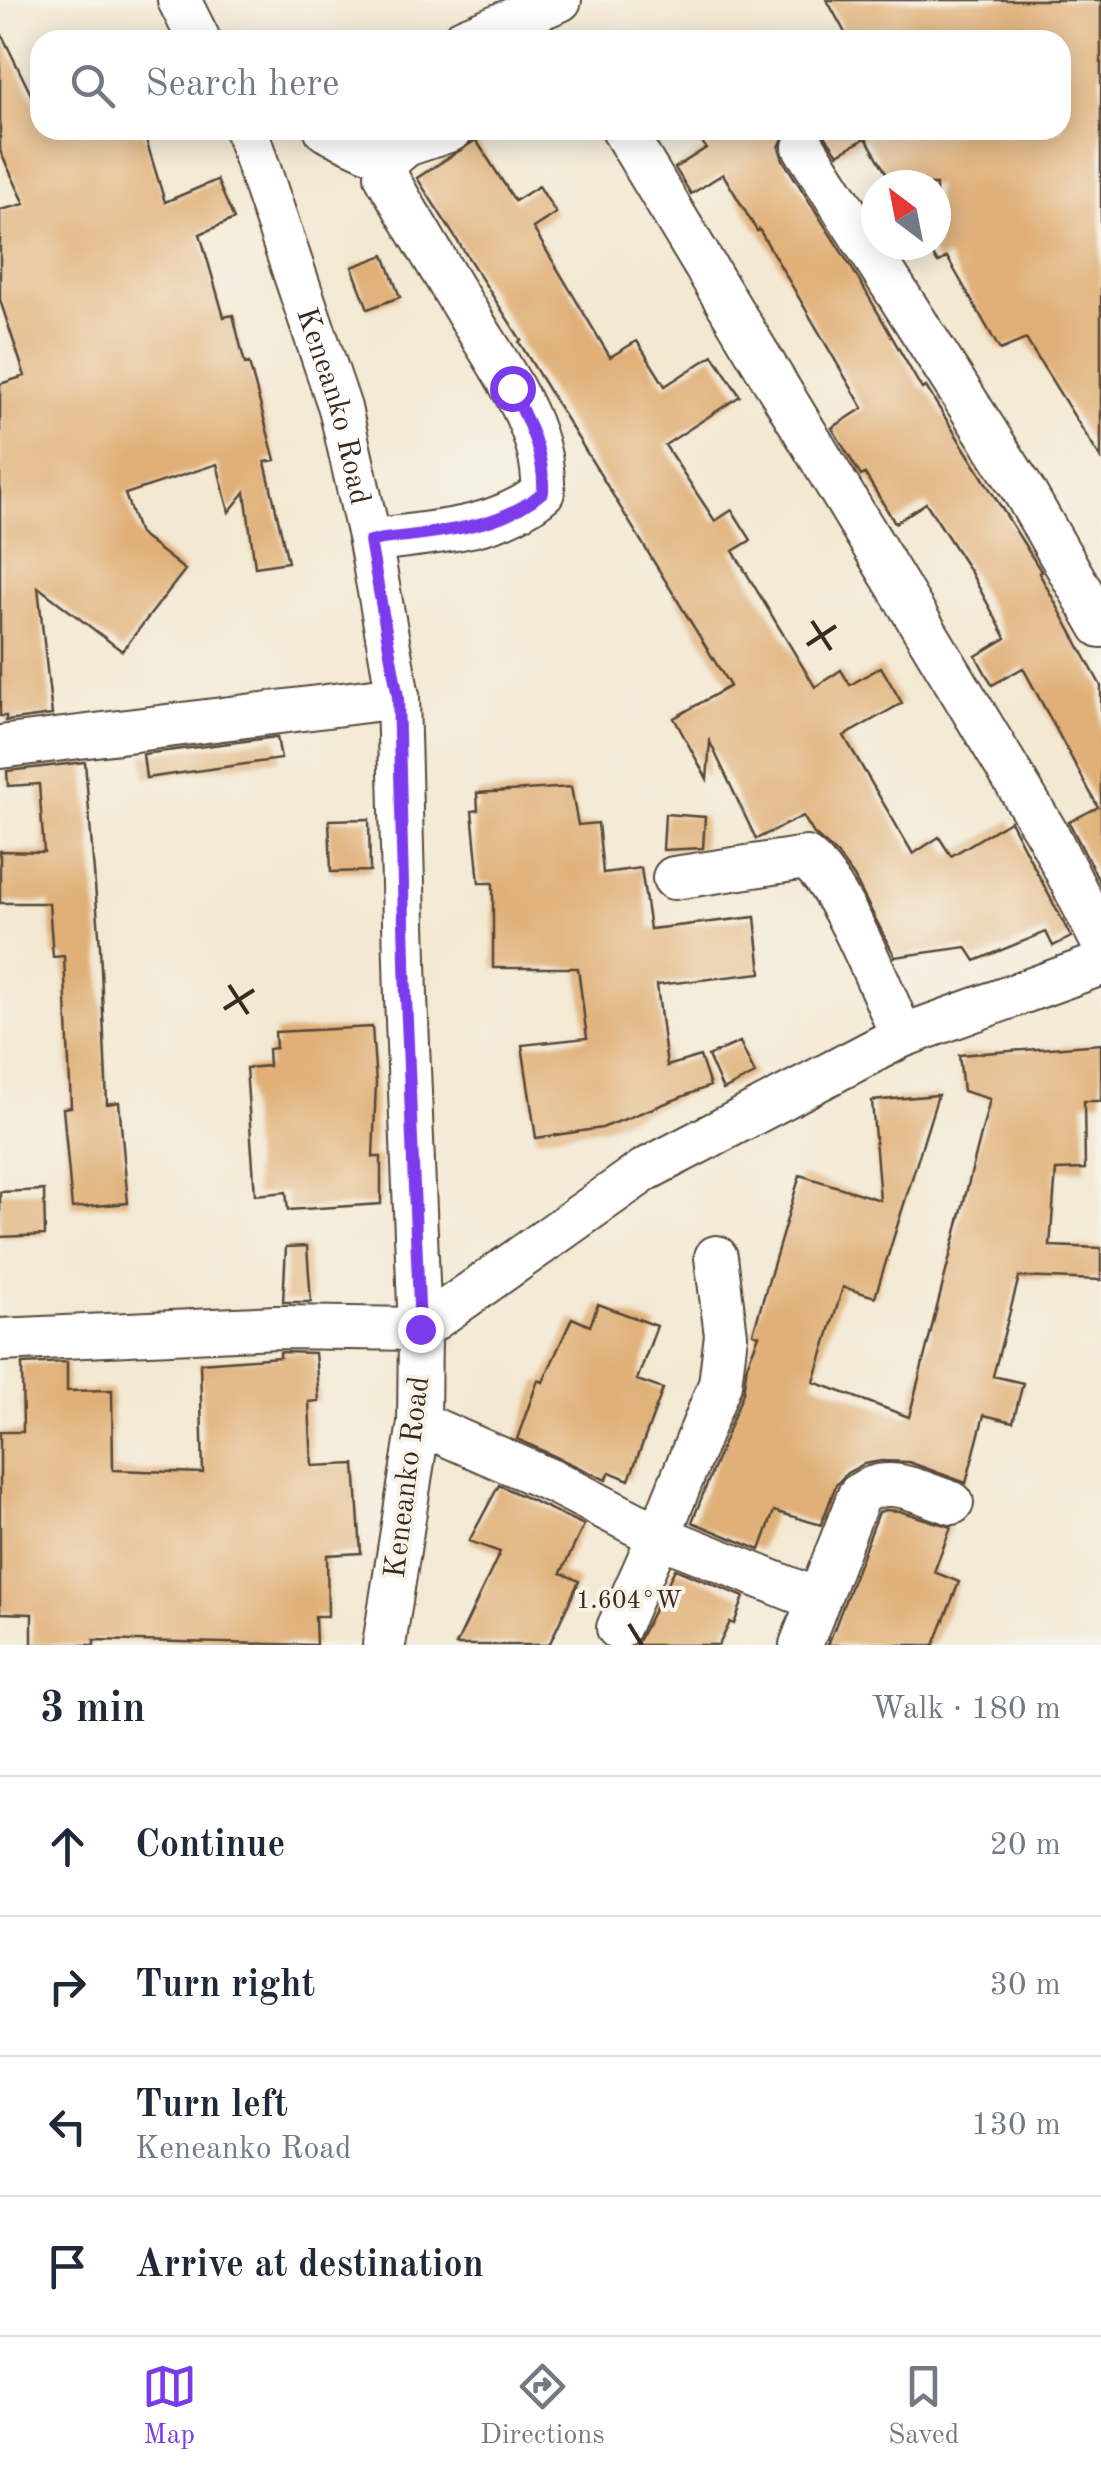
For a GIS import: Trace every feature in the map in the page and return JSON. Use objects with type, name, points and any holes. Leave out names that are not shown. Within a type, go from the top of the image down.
[{"type":"street","points":[[178,0],[194,30]]},
{"type":"street","points":[[487,30],[560,0]]},
{"type":"street","name":"Keneanko Road","points":[[249,140],[340,408],[370,541],[398,697],[420,1329],[419,1424],[384,1645]]},
{"type":"street","points":[[348,140],[389,159]]},
{"type":"street","points":[[370,541],[496,520],[529,504],[543,492],[544,473],[535,436],[512,388],[386,176],[389,159],[406,146],[423,140]]},
{"type":"street","points":[[629,140],[1038,820],[1101,940]]},
{"type":"street","points":[[804,146],[1025,494],[1101,625]]},
{"type":"street","points":[[0,748],[398,697]]},
{"type":"street","points":[[674,878],[806,858],[816,866],[850,922],[902,1036]]},
{"type":"street","points":[[0,1340],[277,1327],[420,1329],[645,1170],[902,1036],[1101,964]]},
{"type":"street","points":[[618,1628],[720,1384],[726,1335],[716,1257]]},
{"type":"street","points":[[419,1424],[556,1483],[659,1536],[818,1600]]},
{"type":"street","points":[[801,1645],[859,1495],[872,1485],[888,1483],[952,1503]]},
{"type":"building","points":[[827,0],[1101,0],[1101,459],[1026,339],[1000,350],[949,260],[951,170],[884,170],[867,140],[1071,140],[1071,30],[844,30]]},
{"type":"building","points":[[0,31],[30,92],[30,140],[146,140],[165,202],[217,180],[234,219],[200,234],[224,317],[233,315],[258,396],[275,460],[265,462],[288,562],[255,567],[245,492],[229,512],[217,464],[125,494],[139,534],[185,570],[122,651],[38,587],[52,715],[6,721],[6,716],[0,716],[0,384],[25,376],[0,300],[0,210],[25,204],[0,151]]},
{"type":"building","points":[[476,140],[515,201],[539,186],[556,213],[533,228],[610,357],[637,341],[665,386],[713,355],[740,396],[665,445],[715,521],[732,510],[751,540],[733,551],[815,687],[841,670],[850,685],[881,667],[902,703],[844,736],[913,854],[939,837],[951,856],[1010,821],[1071,937],[1053,946],[1046,932],[975,961],[966,947],[895,957],[854,877],[837,854],[814,834],[803,816],[756,839],[710,742],[707,779],[674,718],[730,686],[521,340],[417,178]]},
{"type":"building","points":[[701,140],[782,140],[779,147],[783,160],[922,389],[926,387],[1041,571],[1101,686],[1101,885],[1069,822],[1098,807],[1023,668],[992,685],[976,656],[1006,638],[970,571],[926,503],[895,523],[865,474],[861,476],[832,428],[863,408],[723,174],[691,194],[675,168],[706,148]]},
{"type":"building","points":[[828,140],[862,140],[838,154]]},
{"type":"building","points":[[384,255],[400,297],[368,309],[352,267]]},
{"type":"building","points":[[277,737],[281,759],[146,778],[143,754]]},
{"type":"building","points":[[85,762],[100,946],[107,1104],[119,1102],[128,1203],[72,1208],[63,1108],[71,1107],[64,956],[53,957],[49,903],[0,903],[0,851],[44,852],[39,784],[8,786],[7,771]]},
{"type":"building","points":[[571,787],[578,825],[598,823],[603,873],[641,868],[650,929],[755,917],[761,973],[657,985],[667,1066],[700,1056],[710,1086],[602,1128],[536,1138],[522,1045],[587,1038],[578,968],[493,968],[493,883],[479,883],[472,811],[478,810],[477,793]]},
{"type":"building","points":[[665,814],[705,817],[703,848],[663,850]]},
{"type":"building","points":[[369,819],[370,871],[331,872],[329,820]]},
{"type":"building","points":[[372,1027],[376,1083],[373,1157],[381,1157],[381,1204],[288,1210],[286,1192],[255,1195],[246,1068],[269,1066],[268,1049],[276,1048],[275,1032]]},
{"type":"building","points":[[740,1042],[755,1074],[723,1090],[708,1056]]},
{"type":"building","points":[[1101,1044],[1101,1101],[1084,1101],[1085,1169],[1056,1170],[1050,1246],[1101,1248],[1101,1280],[1019,1277],[993,1376],[1023,1383],[1013,1422],[984,1415],[966,1483],[909,1462],[864,1464],[836,1485],[821,1525],[774,1511],[760,1550],[692,1522],[743,1393],[747,1365],[759,1335],[753,1333],[800,1175],[880,1200],[872,1101],[938,1095],[875,1297],[843,1287],[814,1382],[909,1417],[990,1099],[963,1091],[959,1055]]},
{"type":"building","points":[[44,1190],[45,1235],[0,1237],[0,1192]]},
{"type":"building","points":[[307,1246],[311,1302],[283,1302],[286,1247]]},
{"type":"building","points":[[598,1304],[657,1326],[637,1380],[663,1389],[629,1480],[610,1472],[606,1480],[517,1439],[538,1380],[543,1382],[572,1318],[590,1326]]},
{"type":"building","points":[[280,1352],[315,1353],[319,1401],[309,1402],[312,1466],[355,1464],[361,1553],[327,1555],[328,1616],[315,1616],[316,1645],[94,1640],[94,1645],[32,1645],[32,1614],[0,1613],[0,1432],[23,1432],[22,1364],[67,1362],[67,1391],[112,1390],[113,1470],[203,1473],[200,1363],[280,1357]]},
{"type":"building","points":[[499,1485],[584,1525],[561,1573],[579,1581],[549,1645],[456,1645],[500,1552],[469,1541]]},
{"type":"building","points":[[885,1510],[951,1527],[934,1572],[959,1582],[934,1645],[828,1645],[879,1512]]},
{"type":"building","points":[[675,1569],[744,1597],[734,1624],[730,1622],[719,1645],[636,1645]]},
{"type":"route","points":[[420,1329],[398,697],[370,541],[496,520],[529,504],[543,492],[544,473],[535,436],[512,388]]}]
